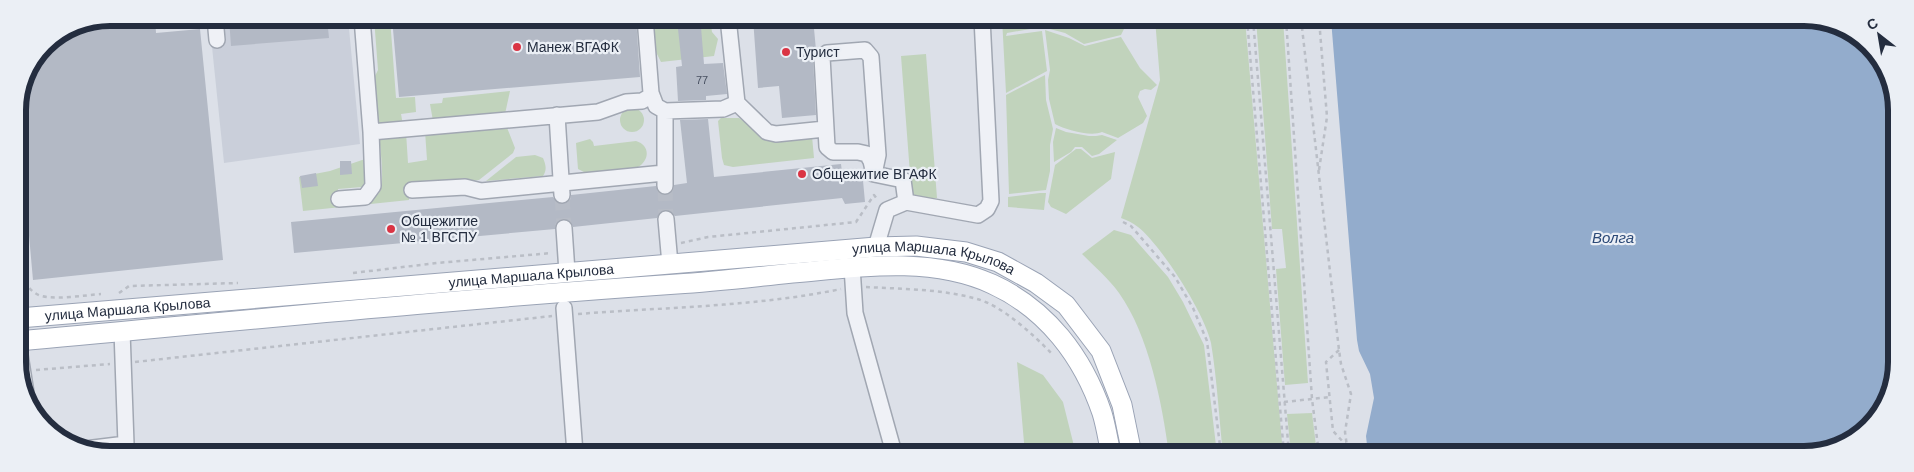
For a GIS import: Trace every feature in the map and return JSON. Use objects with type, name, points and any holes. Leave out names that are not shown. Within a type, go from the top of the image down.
[{"type":"main road","name":"улица Маршала Крылова","points":[[26,317],[876,247],[916,246],[966,252],[998,262],[1036,283],[1066,305],[1101,351],[1122,405],[1130,446]]},
{"type":"main road","name":"улица Маршала Крылова","points":[[26,339],[580,290],[852,277],[918,266],[964,274],[993,284],[1023,302],[1050,323],[1080,361],[1102,413],[1109,446]]},
{"type":"street","points":[[215,26],[217,40]]},
{"type":"street","points":[[339,199],[365,197],[373,186],[363,26]]},
{"type":"street","points":[[646,26],[651,93],[656,106],[665,111],[723,109],[737,103]]},
{"type":"street","points":[[729,26],[737,103],[767,132],[776,134],[825,129]]},
{"type":"street","points":[[876,247],[887,210],[906,202],[978,215],[987,210],[989,206],[991,201],[982,26]]},
{"type":"street","points":[[865,50],[871,56],[878,155],[874,174],[867,154],[833,152],[827,147],[822,57],[827,53],[865,50]]},
{"type":"street","points":[[371,132],[598,112],[626,102],[642,101],[649,97],[651,93]]},
{"type":"street","points":[[412,190],[465,187],[482,191],[562,190],[665,179],[665,111]]},
{"type":"street","points":[[557,115],[562,190]]},
{"type":"street","points":[[874,174],[903,180],[906,202]]},
{"type":"street","points":[[666,219],[668,245],[673,264],[690,268],[691,274],[689,279],[680,284]]},
{"type":"street","points":[[564,228],[567,272]]},
{"type":"street","points":[[852,277],[855,314],[892,446]]},
{"type":"street","points":[[565,312],[575,446]]},
{"type":"street","points":[[110,446],[126,444],[122,331]]},
{"type":"path","points":[[1248,26],[1283,446]]},
{"type":"path","points":[[1253,26],[1288,446]]},
{"type":"path","points":[[1286,26],[1312,399],[1318,446]]},
{"type":"path","points":[[1303,26],[1338,350],[1340,364],[1351,394],[1346,432],[1347,446]]},
{"type":"path","points":[[1318,174],[1327,117],[1320,26]]},
{"type":"path","points":[[668,245],[708,238],[856,222],[874,195],[887,210]]},
{"type":"path","points":[[1123,222],[1131,226],[1175,277],[1193,308],[1207,341],[1220,446]]},
{"type":"path","points":[[350,273],[437,263],[566,252]]},
{"type":"path","points":[[27,371],[123,363],[565,312],[734,305],[819,293],[852,277],[978,299],[1010,316],[1051,353]]},
{"type":"path","points":[[111,293],[119,293],[129,286],[238,282]]},
{"type":"path","points":[[26,284],[36,294],[46,297],[102,294]]},
{"type":"path","points":[[1338,350],[1326,362],[1333,431],[1347,446]]},
{"type":"path","points":[[1279,403],[1330,397]]},
{"type":"shaded area","points":[[210,26],[349,26],[360,144],[224,163]]},
{"type":"green space","points":[[375,26],[391,26],[396,98],[415,97],[416,112],[401,114],[403,125],[379,125],[373,80],[378,70]]},
{"type":"green space","points":[[654,26],[711,26],[712,32],[718,39],[714,56],[661,62],[656,52]]},
{"type":"green space","points":[[1002,26],[1042,26],[1007,33],[1006,36],[1042,31],[1047,71],[1006,93]]},
{"type":"green space","points":[[1046,26],[1126,26],[1121,35],[1084,44],[1065,33],[1046,28]]},
{"type":"green space","points":[[1156,26],[1246,26],[1282,446],[1222,446],[1213,357],[1207,330],[1191,298],[1170,264],[1138,227],[1121,218],[1160,80]]},
{"type":"green space","points":[[1257,26],[1283,26],[1308,383],[1285,385],[1276,269],[1286,268],[1282,229],[1272,229]]},
{"type":"green space","points":[[1045,30],[1085,46],[1121,37],[1140,68],[1157,85],[1151,90],[1145,89],[1140,91],[1138,97],[1147,116],[1143,123],[1118,138],[1102,132],[1092,134],[1078,132],[1055,124],[1049,99],[1048,80],[1050,70]]},
{"type":"green space","points":[[926,54],[937,198],[912,200],[901,56]]},
{"type":"green space","points":[[1045,75],[1046,100],[1053,129],[1050,145],[1050,171],[1046,190],[1009,194],[1006,95]]},
{"type":"green space","points":[[510,91],[505,114],[433,121],[430,104],[442,103],[443,98]]},
{"type":"green space","points":[[632,108],[641,111],[644,120],[641,129],[632,132],[623,129],[620,120],[623,111]]},
{"type":"green space","points":[[721,118],[739,118],[761,133],[812,136],[814,158],[733,167],[724,165],[718,121]]},
{"type":"green space","points":[[506,125],[515,148],[513,153],[479,180],[408,188],[409,200],[303,211],[299,177],[330,171],[365,159],[367,184],[362,187],[338,189],[339,201],[365,198],[378,194],[382,184],[379,135],[406,132],[408,163],[427,160],[425,131]]},
{"type":"green space","points":[[1056,128],[1066,132],[1089,136],[1102,135],[1117,140],[1099,154],[1092,156],[1082,147],[1075,147],[1071,152],[1054,162],[1053,142]]},
{"type":"green space","points":[[590,139],[594,146],[636,141],[641,143],[647,153],[645,161],[638,167],[586,173],[578,169],[576,143]]},
{"type":"green space","points":[[1076,149],[1081,149],[1092,158],[1115,152],[1111,179],[1066,214],[1051,207],[1048,202],[1055,165]]},
{"type":"green space","points":[[535,155],[543,158],[546,170],[543,176],[486,181],[516,157]]},
{"type":"green space","points":[[1046,193],[1044,210],[1008,207],[1008,197]]},
{"type":"green space","points":[[1114,230],[1131,235],[1168,277],[1183,302],[1204,345],[1216,446],[1168,446],[1153,370],[1138,329],[1119,293],[1082,254]]},
{"type":"green space","points":[[1017,362],[1043,375],[1063,402],[1074,446],[1024,446]]},
{"type":"green space","points":[[1312,413],[1316,446],[1290,446],[1287,414]]},
{"type":"water","name":"Волга","points":[[1332,26],[1804,26],[1831,31],[1850,40],[1854,43],[1854,60],[1871,60],[1877,68],[1886,94],[1888,110],[1888,362],[1886,378],[1877,404],[1859,425],[1850,432],[1836,439],[1809,446],[1367,446],[1366,436],[1374,398],[1370,374],[1359,351]]},
{"type":"building","points":[[110,26],[156,26],[156,33],[200,29],[223,260],[33,280],[26,202],[26,112],[28,112],[27,99],[29,88],[35,73],[55,47],[68,37],[94,28]]},
{"type":"building","points":[[230,26],[328,26],[329,38],[231,46]]},
{"type":"building","name":"Манеж ВГАФК","points":[[393,26],[637,26],[640,77],[399,97]]},
{"type":"building","name":"Турист","points":[[754,26],[814,26],[816,50],[813,58],[816,115],[782,118],[779,86],[758,88]]},
{"type":"building","points":[[701,27],[704,64],[723,63],[727,94],[706,96],[706,100],[678,101],[676,67],[682,66],[678,29]]},
{"type":"building","name":"Общежитие ВГАФК","points":[[708,119],[714,177],[841,164],[842,172],[862,170],[865,202],[845,204],[842,198],[675,216],[670,211],[665,210],[660,212],[657,218],[573,227],[569,220],[563,219],[556,223],[555,229],[294,253],[291,222],[553,197],[557,203],[563,204],[570,200],[571,195],[656,186],[661,194],[669,194],[673,190],[674,185],[687,183],[680,120]]},
{"type":"building","points":[[340,161],[351,161],[352,174],[340,175]]},
{"type":"building","points":[[316,173],[318,186],[302,188],[300,176]]},
{"type":"tunnel","points":[[665,186],[666,219]]},
{"type":"tunnel","points":[[562,195],[564,228]]},
{"type":"place","name":"Манеж ВГАФК","points":[[517,47]]},
{"type":"place","name":"Турист","points":[[786,52]]},
{"type":"place","name":"Общежитие ВГАФК","points":[[802,174]]},
{"type":"place","name":"Общежитие № 1 ВГСПУ","points":[[391,229]]}]
